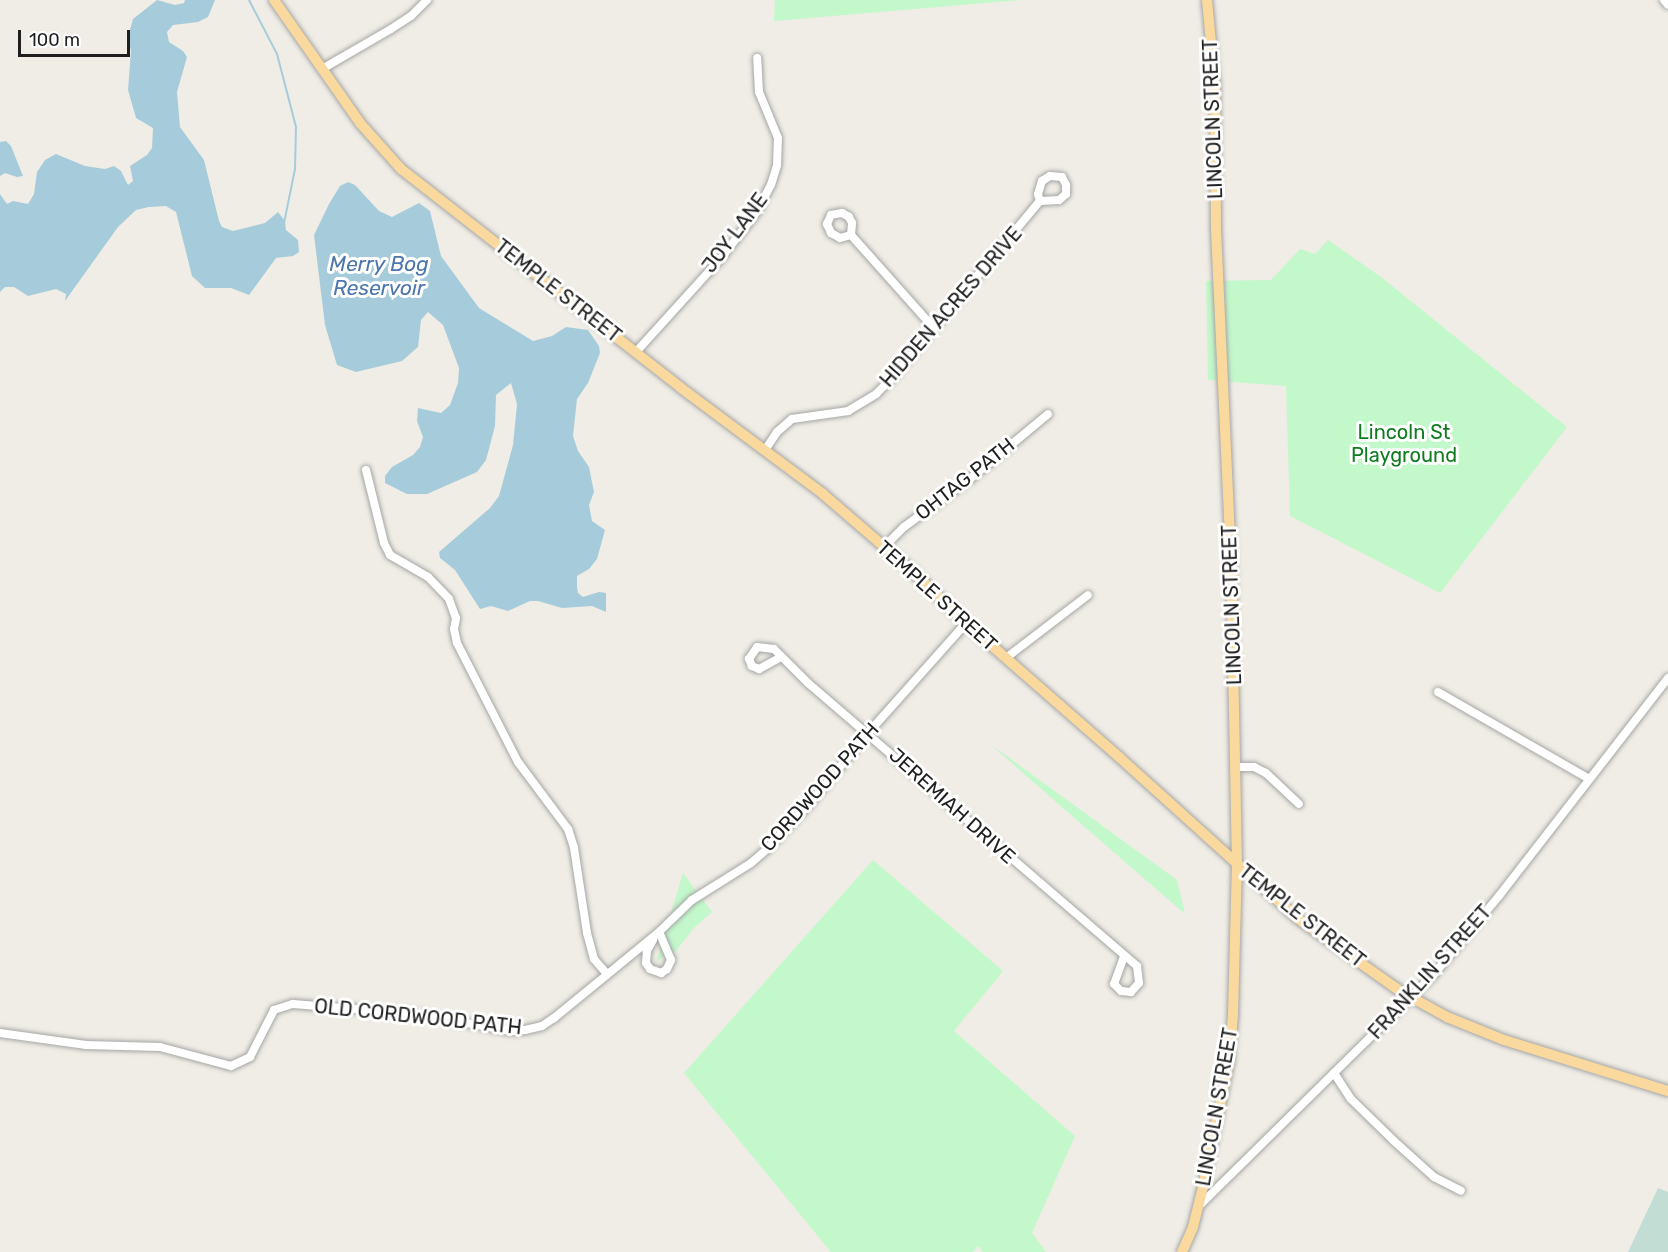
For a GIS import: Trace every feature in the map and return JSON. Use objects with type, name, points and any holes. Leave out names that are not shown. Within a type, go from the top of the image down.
[{"type":"main road","name":"TEMPLE STREET","points":[[274,0],[360,123],[401,168],[765,450],[884,547],[1297,918],[1411,998],[1489,1034],[1668,1091]]},
{"type":"main road","name":"LINCOLN STREET","points":[[1198,1207],[1230,1051],[1237,865],[1229,507],[1216,229],[1215,84],[1207,0]]},
{"type":"main road","name":"FRANKLIN STREET","points":[[1182,1252],[1198,1207]]},
{"type":"street","points":[[322,69],[397,25],[427,0]]},
{"type":"street","points":[[1664,0],[1668,5]]},
{"type":"street","name":"JOY LANE","points":[[636,352],[722,257],[758,210],[771,186],[777,165],[778,138],[759,92],[757,58]]},
{"type":"street","name":"HIDDEN ACRES DRIVE","points":[[765,450],[777,432],[792,419],[848,411],[870,399],[894,376],[1040,201]]},
{"type":"street","points":[[851,235],[934,328]]},
{"type":"street","name":"OHTAG PATH","points":[[884,547],[904,527],[971,478],[1048,414]]},
{"type":"street","points":[[366,470],[384,543],[390,555],[428,577],[449,599],[456,618],[457,643],[518,762],[568,830],[574,848],[587,933],[594,958],[607,974]]},
{"type":"street","points":[[1006,658],[1088,595]]},
{"type":"street","name":"CORDWOOD PATH","points":[[659,932],[692,900],[751,863],[768,848],[811,802],[869,732],[966,623]]},
{"type":"street","name":"JEREMIAH DRIVE","points":[[781,657],[1124,956]]},
{"type":"street","name":"FRANKLIN STREET","points":[[1198,1207],[1411,998],[1499,896],[1668,680]]},
{"type":"street","points":[[1438,692],[1589,779]]},
{"type":"street","points":[[1235,767],[1254,767],[1266,773],[1299,804]]},
{"type":"street","name":"OLD CORDWOOD PATH","points":[[0,1033],[86,1045],[160,1047],[231,1066],[250,1057],[268,1017],[281,1006],[302,1004],[416,1014],[518,1031],[548,1022],[659,932]]},
{"type":"street","points":[[1334,1073],[1351,1099],[1386,1134],[1434,1177],[1461,1191]]},
{"type":"shaded area","points":[[1658,1188],[1668,1192],[1668,1252],[1628,1252]]},
{"type":"green space","points":[[775,0],[1021,0],[774,21]]},
{"type":"green space","name":"Lincoln St Playground","points":[[1328,240],[1381,277],[1567,427],[1440,593],[1290,516],[1286,386],[1208,380],[1206,281],[1271,280],[1300,249],[1315,254]]},
{"type":"green space","points":[[990,744],[1177,880],[1185,914],[1087,829]]},
{"type":"green space","points":[[873,860],[1003,971],[954,1031],[1075,1136],[1032,1233],[1046,1252],[983,1252],[978,1246],[973,1252],[831,1252],[684,1073]]},
{"type":"green space","points":[[683,873],[712,912],[695,927],[674,953],[663,956],[656,963]]},
{"type":"water","points":[[157,0],[175,5],[184,3],[185,0],[215,0],[208,17],[198,22],[173,25],[167,32],[169,42],[183,51],[187,57],[177,92],[180,127],[204,160],[222,227],[233,231],[265,223],[278,212],[285,221],[286,230],[298,240],[299,252],[293,256],[276,258],[249,295],[231,288],[205,288],[192,276],[176,212],[166,206],[149,207],[136,210],[118,227],[65,301],[66,294],[56,289],[28,296],[14,287],[5,287],[0,292],[0,194],[7,204],[13,201],[28,204],[34,194],[37,172],[45,160],[56,154],[85,166],[105,169],[114,166],[121,171],[128,185],[133,181],[130,166],[147,155],[152,148],[153,128],[136,118],[128,90],[131,51],[128,37],[133,19]]},
{"type":"water","points":[[6,141],[11,146],[23,176],[17,177],[5,173],[0,176],[0,142]]},
{"type":"water","name":"Merry Bog Reservoir","points":[[348,182],[355,185],[379,211],[392,217],[419,203],[430,211],[441,256],[479,308],[533,341],[552,336],[566,327],[588,330],[599,346],[600,353],[588,383],[577,399],[573,436],[578,451],[589,467],[594,492],[589,505],[592,521],[605,530],[597,559],[589,569],[577,576],[578,593],[583,597],[599,592],[606,593],[606,612],[592,606],[562,608],[538,601],[530,601],[508,611],[491,606],[480,609],[455,570],[440,558],[439,552],[490,508],[499,496],[513,445],[517,404],[511,383],[496,395],[495,426],[486,460],[477,472],[427,494],[407,494],[385,483],[385,476],[392,467],[413,455],[420,447],[423,437],[417,421],[418,408],[441,413],[450,405],[458,383],[459,368],[443,325],[428,312],[421,320],[418,347],[402,361],[356,372],[337,365],[325,325],[314,235],[340,186]]},
{"type":"waterway","points":[[249,0],[277,54],[296,127],[295,169],[284,223]]}]
